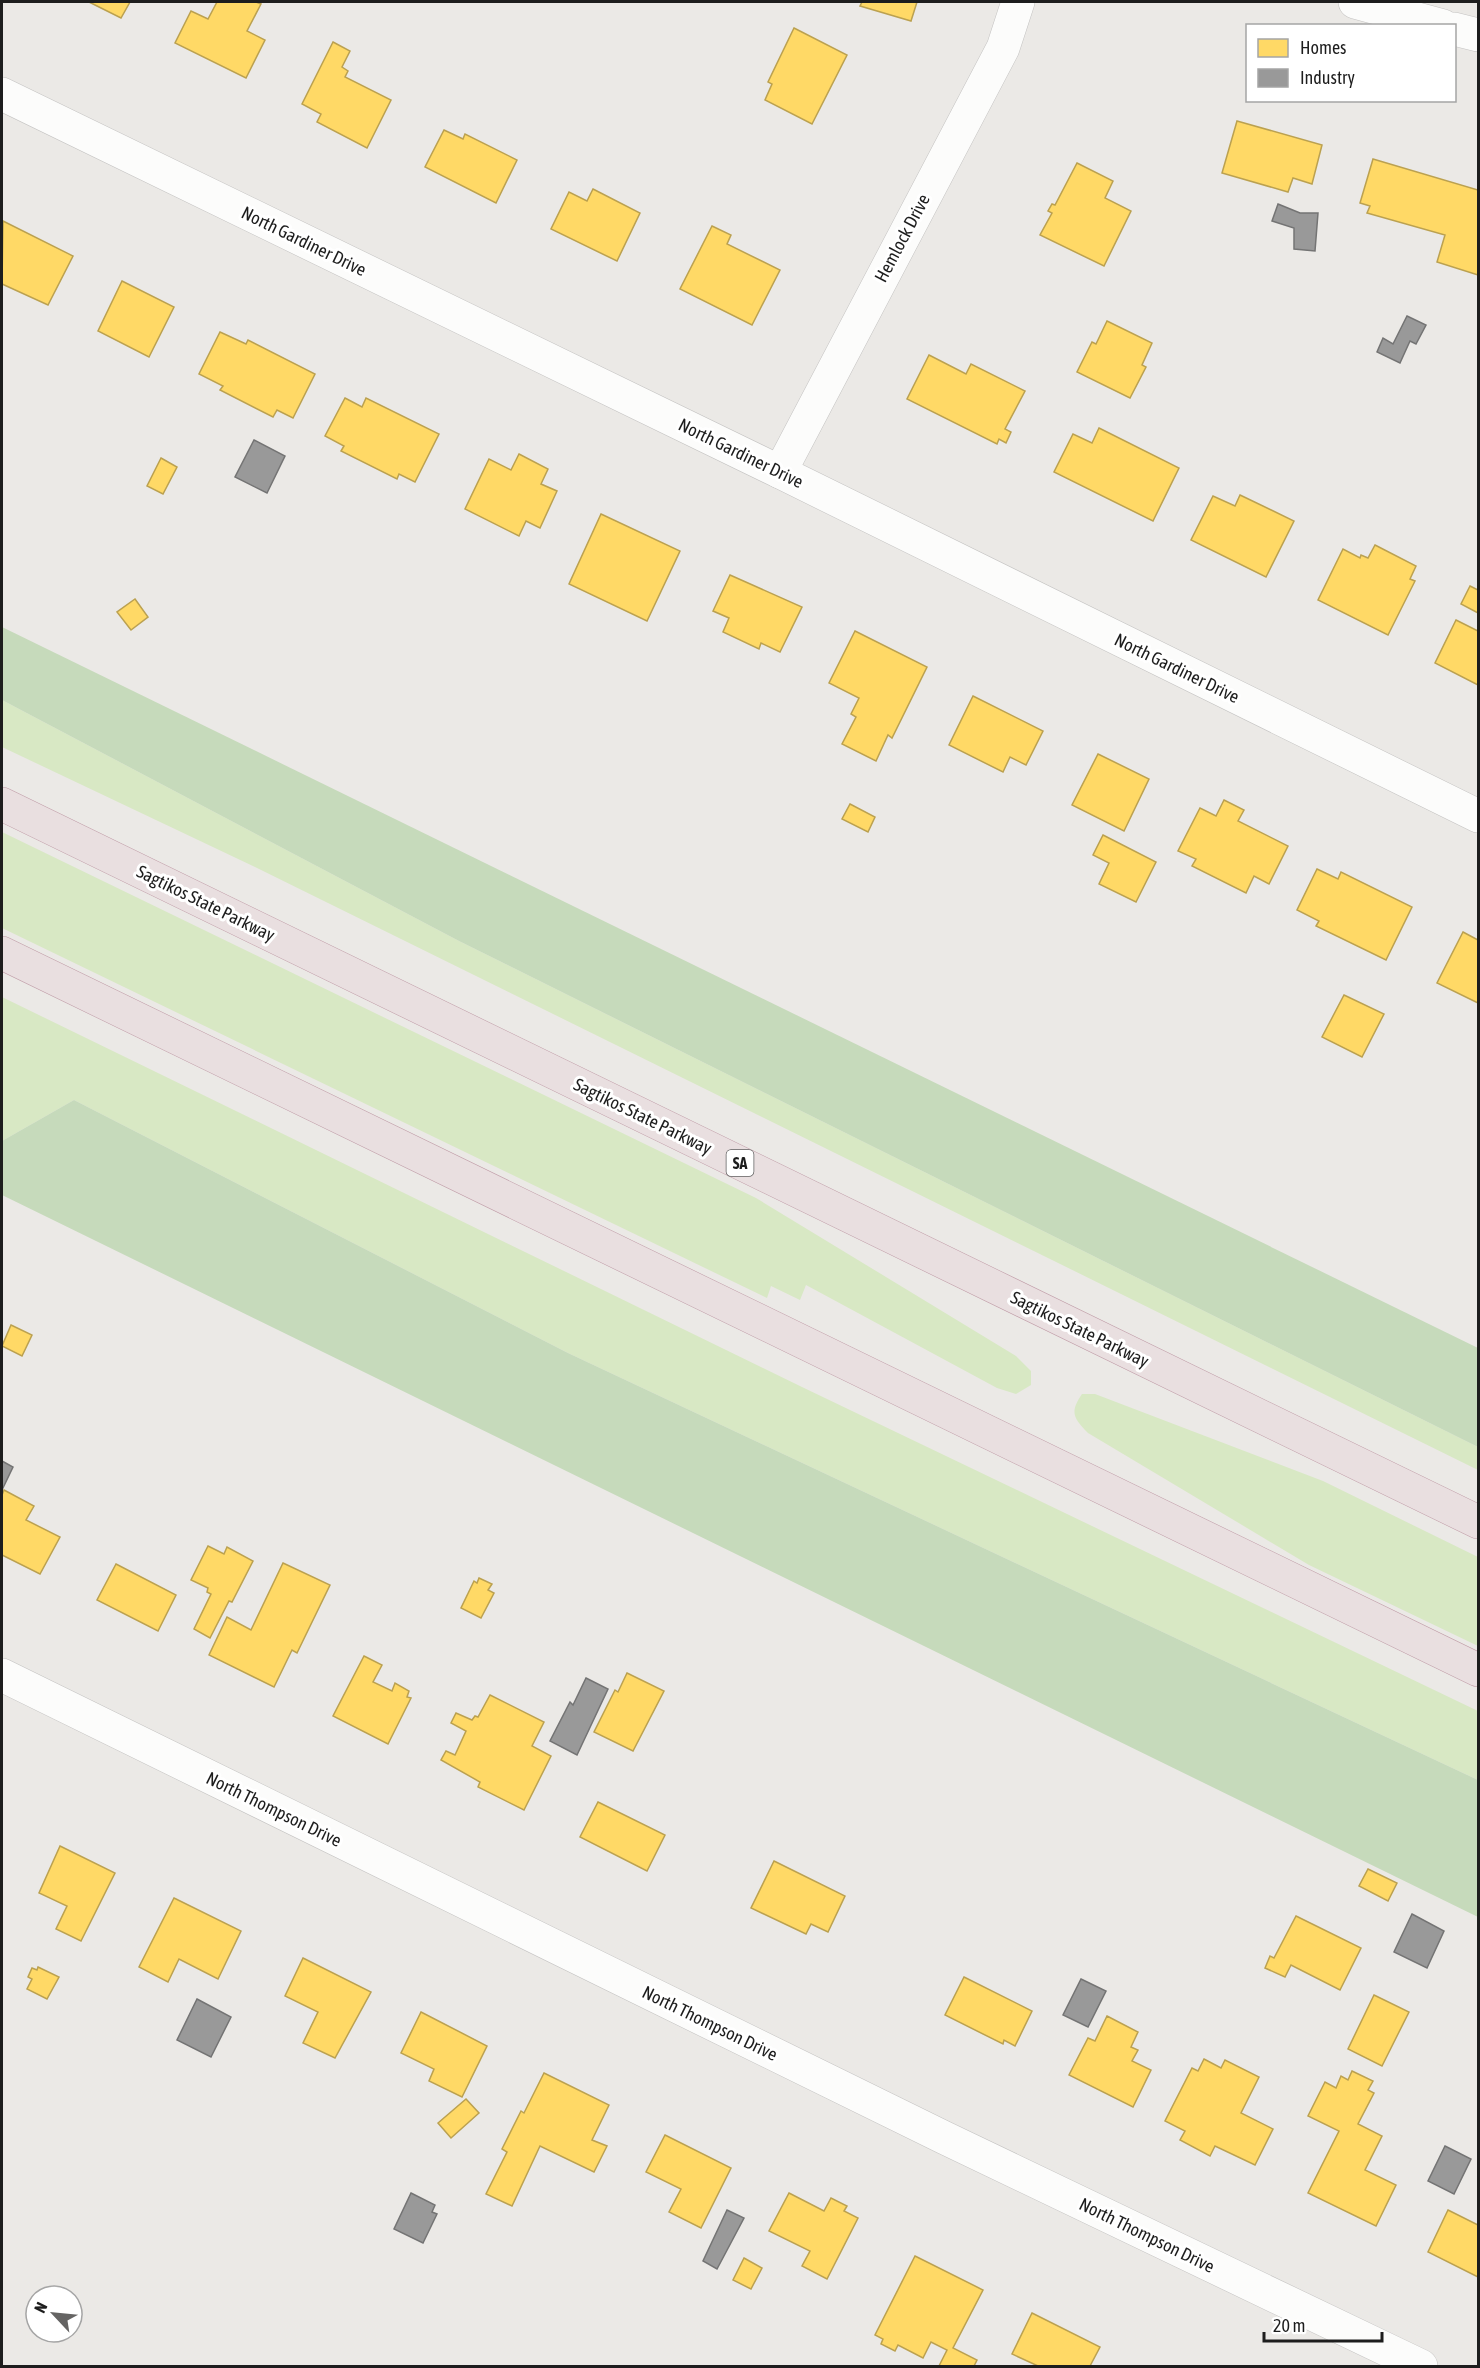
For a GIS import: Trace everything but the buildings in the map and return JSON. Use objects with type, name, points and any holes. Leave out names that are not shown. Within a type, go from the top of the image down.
[{"type":"highway","name":"Sagtikos State Parkway","points":[[2,804],[1479,1522]]},
{"type":"highway","points":[[2,953],[1479,1670]]},
{"type":"street","name":"Hemlock Drive","points":[[780,472],[1003,48],[1018,2]]},
{"type":"street","points":[[1355,2],[1436,24]]},
{"type":"street","points":[[1456,29],[1479,35]]},
{"type":"street","name":"North Gardiner Drive","points":[[2,94],[780,472],[1479,816]]},
{"type":"street","name":"North Thompson Drive","points":[[2,1675],[934,2133],[1421,2367]]},
{"type":"green space","points":[[2,627],[1478,1348],[1478,1447],[459,941],[2,700]]},
{"type":"green space","points":[[2,700],[459,941],[1478,1447],[1478,1470],[255,867],[2,747]]},
{"type":"green space","points":[[2,832],[756,1198],[1016,1356],[1031,1371],[1031,1385],[1016,1394],[997,1388],[806,1285],[800,1300],[771,1286],[767,1298],[2,928]]},
{"type":"green space","points":[[2,997],[802,1387],[1478,1711],[1478,1780],[568,1353],[74,1100],[2,1141]]},
{"type":"green space","points":[[74,1100],[568,1353],[1478,1780],[1478,1917],[2,1195],[2,1141]]},
{"type":"green space","points":[[1082,1394],[1095,1394],[1323,1481],[1478,1557],[1478,1646],[1309,1565],[1088,1433],[1079,1423],[1074,1411]]}]
